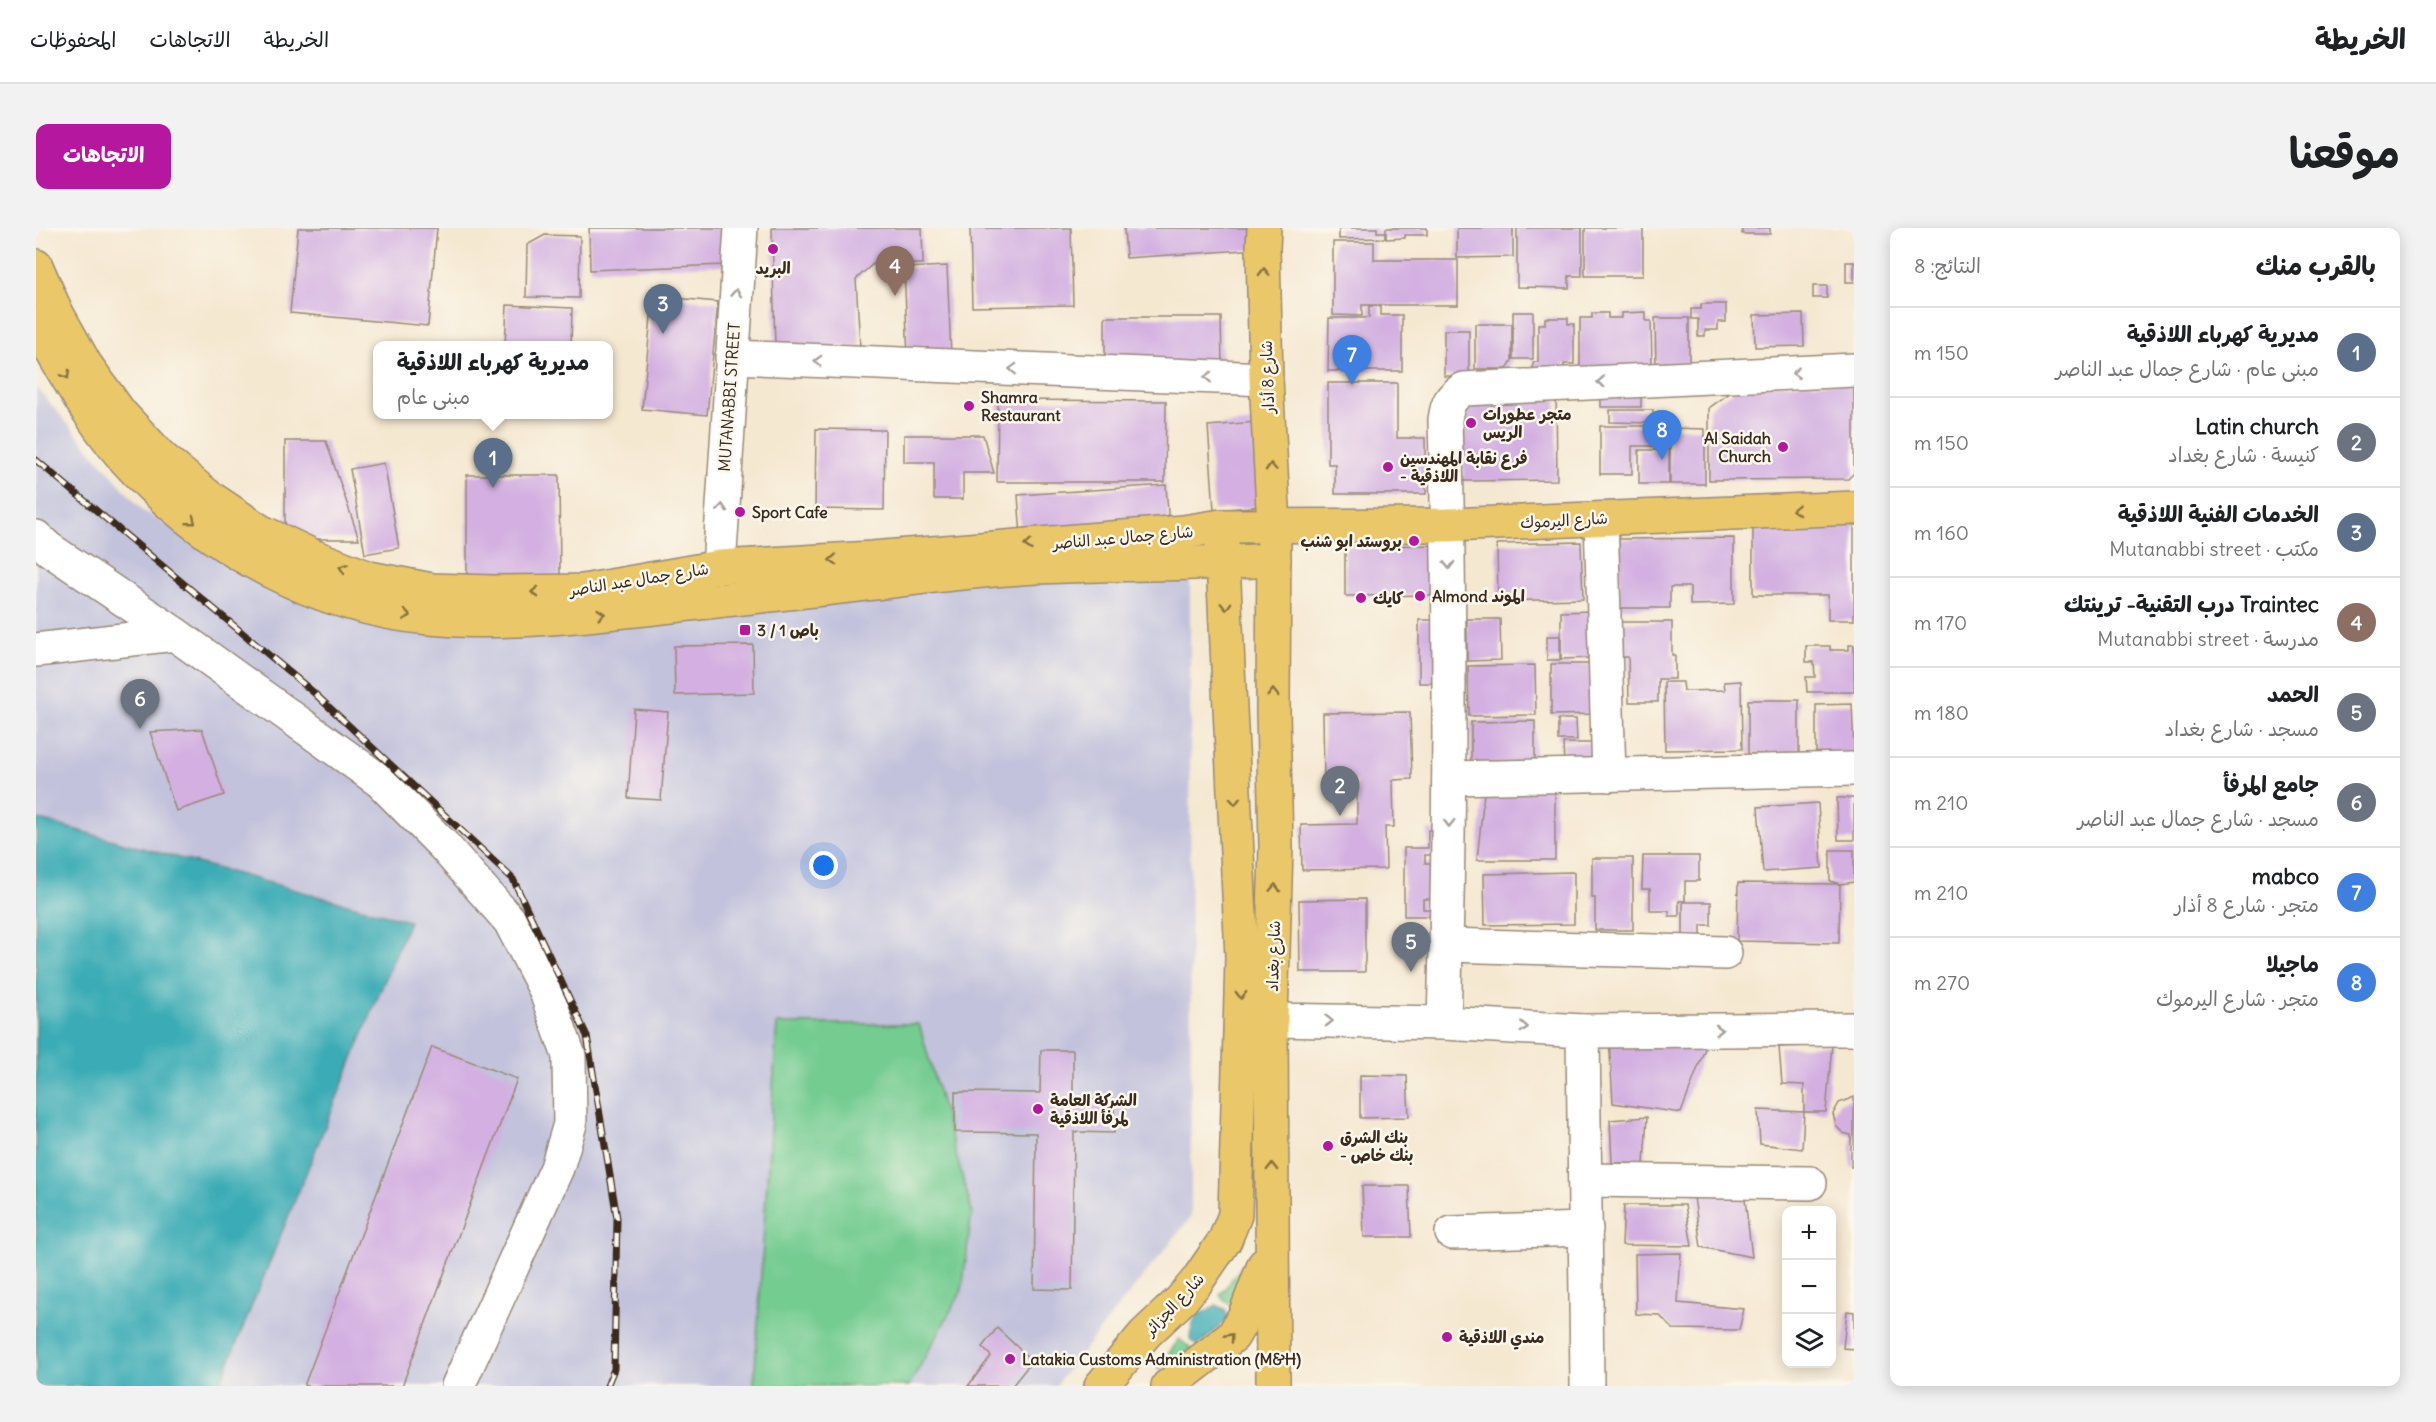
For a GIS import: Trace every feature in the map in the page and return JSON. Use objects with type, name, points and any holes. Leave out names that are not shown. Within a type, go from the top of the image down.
[{"type":"main road","name":"شارع 8 أذار","points":[[1264,228],[1266,379],[1274,526]]},
{"type":"main road","name":"شارع جمال عبد الناصر","points":[[36,266],[85,364],[120,413],[162,458],[209,497],[260,531],[315,557],[369,578],[432,590],[583,591],[719,567],[895,556],[1183,532],[1221,526],[1274,526]]},
{"type":"main road","name":"شارع جمال عبد الناصر","points":[[36,324],[76,393],[103,433],[134,470],[169,503],[214,538],[247,559],[290,581],[334,598],[381,610],[428,618],[499,621],[599,614],[1020,568],[1274,560]]},
{"type":"main road","name":"شارع اليرموك","points":[[1274,526],[1448,525],[1854,508]]},
{"type":"main road","name":"شارع بغداد","points":[[1221,526],[1225,563],[1242,957],[1235,1215]]},
{"type":"main road","name":"شارع بغداد","points":[[1272,1386],[1271,1020],[1276,847],[1272,711],[1274,526]]},
{"type":"main road","name":"شارع الجزائر","points":[[1101,1386],[1145,1334],[1170,1312],[1197,1281],[1225,1239],[1235,1215]]},
{"type":"main road","points":[[1168,1386],[1233,1336],[1245,1315],[1262,1275],[1272,1225]]},
{"type":"main road","points":[[1245,1386],[1252,1386]]},
{"type":"street","name":"MUTANABBI STREET","points":[[719,567],[741,228]]},
{"type":"street","points":[[732,357],[1266,379]]},
{"type":"street","points":[[1444,1023],[1450,778],[1445,420],[1447,406],[1452,396],[1464,389],[1854,370]]},
{"type":"street","points":[[1601,519],[1609,775]]},
{"type":"street","points":[[36,537],[49,549],[175,634],[380,781],[444,846],[510,921],[549,1000],[569,1056],[570,1124],[557,1168],[458,1386]]},
{"type":"street","points":[[36,650],[175,634]]},
{"type":"street","points":[[1450,778],[1854,769]]},
{"type":"street","points":[[1447,945],[1725,953]]},
{"type":"street","points":[[1271,1020],[1444,1023],[1583,1031],[1854,1029]]},
{"type":"street","points":[[1583,1031],[1587,1386]]},
{"type":"street","points":[[1585,1180],[1810,1183]]},
{"type":"street","points":[[1452,1233],[1586,1229]]},
{"type":"shaded area","points":[[36,387],[143,511],[253,574],[641,600],[802,571],[1190,568],[1191,1217],[1055,1386],[219,1386],[409,921],[36,819]]},
{"type":"green space","points":[[777,1024],[919,1024],[972,1211],[962,1290],[909,1386],[754,1386]]},
{"type":"green space","points":[[1246,1261],[1237,1317],[1220,1295]]},
{"type":"green space","points":[[1179,1339],[1194,1351],[1158,1369]]},
{"type":"water","points":[[36,819],[409,921],[219,1386],[36,1386]]},
{"type":"water","points":[[1216,1305],[1225,1309],[1228,1319],[1198,1346],[1190,1339],[1196,1316]]},
{"type":"building","points":[[298,228],[437,228],[428,326],[290,313]]},
{"type":"building","points":[[589,228],[730,228],[725,265],[590,270]]},
{"type":"building","points":[[772,228],[922,228],[923,264],[873,264],[856,279],[860,347],[775,347]]},
{"type":"building","points":[[970,228],[1071,228],[1073,305],[972,307]]},
{"type":"building","points":[[1124,228],[1257,228],[1259,249],[1126,258]]},
{"type":"building","points":[[1339,228],[1377,228],[1377,232],[1385,232],[1385,238],[1339,239]]},
{"type":"building","points":[[1386,228],[1427,228],[1427,235],[1405,235],[1405,238],[1386,239]]},
{"type":"building","points":[[1457,228],[1513,228],[1513,257],[1457,258]]},
{"type":"building","points":[[1517,228],[1582,228],[1582,276],[1569,276],[1569,288],[1517,287]]},
{"type":"building","points":[[1585,228],[1643,228],[1643,276],[1585,276]]},
{"type":"building","points":[[1742,228],[1770,228],[1770,234],[1742,234]]},
{"type":"building","points":[[545,235],[580,236],[579,298],[526,297],[527,245]]},
{"type":"building","points":[[1333,242],[1374,242],[1374,260],[1458,260],[1458,305],[1362,305],[1362,316],[1333,315]]},
{"type":"building","points":[[1846,262],[1854,262],[1854,282],[1846,282]]},
{"type":"building","points":[[947,266],[951,355],[908,357],[904,268]]},
{"type":"building","points":[[1813,286],[1827,286],[1827,298],[1813,298]]},
{"type":"building","points":[[653,296],[718,302],[707,415],[642,409]]},
{"type":"building","points":[[1701,304],[1726,304],[1726,322],[1718,322],[1718,330],[1705,330],[1705,336],[1698,336],[1698,319],[1691,319],[1691,309],[1701,309]]},
{"type":"building","points":[[507,305],[572,308],[571,341],[505,341]]},
{"type":"building","points":[[1369,306],[1380,306],[1380,315],[1402,315],[1402,371],[1328,371],[1329,318],[1369,318]]},
{"type":"building","points":[[1513,312],[1533,312],[1533,359],[1513,359]]},
{"type":"building","points":[[1646,312],[1646,321],[1651,321],[1652,368],[1580,368],[1580,318],[1592,318],[1592,313],[1608,313],[1608,318],[1622,318],[1622,313]]},
{"type":"building","points":[[1803,314],[1804,346],[1755,347],[1754,315]]},
{"type":"building","points":[[1105,317],[1221,317],[1222,366],[1105,367]]},
{"type":"building","points":[[1545,318],[1568,318],[1568,324],[1574,324],[1574,364],[1564,364],[1564,372],[1533,372],[1533,362],[1538,362],[1538,324],[1545,324]]},
{"type":"building","points":[[1655,318],[1689,318],[1689,369],[1656,369]]},
{"type":"building","points":[[1475,324],[1512,324],[1512,360],[1507,369],[1475,369]]},
{"type":"building","points":[[1444,330],[1469,330],[1469,376],[1444,376]]},
{"type":"building","points":[[1854,382],[1854,473],[1848,479],[1709,480],[1709,408],[1741,385]]},
{"type":"building","points":[[1328,383],[1397,383],[1397,438],[1425,438],[1426,494],[1335,494],[1335,464],[1328,464]]},
{"type":"building","points":[[1556,391],[1557,480],[1463,481],[1463,448],[1455,448],[1462,404]]},
{"type":"building","points":[[1601,393],[1641,393],[1641,407],[1601,407]]},
{"type":"building","points":[[998,400],[1166,401],[1165,482],[997,482]]},
{"type":"building","points":[[1610,410],[1653,410],[1653,423],[1610,422]]},
{"type":"building","points":[[1257,422],[1263,506],[1214,510],[1208,426]]},
{"type":"building","points":[[1600,426],[1657,426],[1657,446],[1632,446],[1632,474],[1600,474]]},
{"type":"building","points":[[1670,428],[1705,429],[1705,484],[1670,484]]},
{"type":"building","points":[[816,429],[885,430],[884,510],[815,509]]},
{"type":"building","points":[[904,435],[983,435],[994,473],[963,473],[963,499],[934,499],[934,462],[904,462]]},
{"type":"building","points":[[285,441],[326,441],[359,539],[285,539]]},
{"type":"building","points":[[1639,450],[1669,450],[1669,484],[1639,484]]},
{"type":"building","points":[[384,463],[399,548],[365,554],[350,469]]},
{"type":"building","points":[[467,475],[559,475],[560,576],[467,576]]},
{"type":"building","points":[[1166,485],[1169,526],[1021,537],[1018,495]]},
{"type":"building","points":[[1753,522],[1854,522],[1854,620],[1828,620],[1828,595],[1753,595]]},
{"type":"building","points":[[1734,538],[1734,604],[1690,605],[1690,587],[1670,587],[1670,608],[1619,608],[1619,539]]},
{"type":"building","points":[[1581,542],[1583,599],[1498,601],[1497,544]]},
{"type":"building","points":[[1445,545],[1446,595],[1345,596],[1345,546]]},
{"type":"building","points":[[1592,611],[1593,658],[1561,659],[1561,612]]},
{"type":"building","points":[[1467,619],[1500,619],[1501,660],[1467,661]]},
{"type":"building","points":[[1419,620],[1443,620],[1443,683],[1419,683]]},
{"type":"building","points":[[1621,622],[1672,622],[1675,679],[1658,679],[1658,702],[1629,702],[1628,657],[1622,657]]},
{"type":"building","points":[[1547,636],[1560,636],[1560,660],[1547,660]]},
{"type":"building","points":[[753,645],[754,693],[675,695],[674,646]]},
{"type":"building","points":[[1849,645],[1854,645],[1854,692],[1807,692],[1806,677],[1815,677],[1814,662],[1806,662],[1806,646],[1830,646],[1830,650],[1849,650]]},
{"type":"building","points":[[1551,664],[1600,664],[1600,714],[1551,715]]},
{"type":"building","points":[[1535,665],[1536,715],[1469,716],[1468,666]]},
{"type":"building","points":[[1741,681],[1742,749],[1665,750],[1664,682],[1683,682],[1684,691],[1725,690],[1724,682]]},
{"type":"building","points":[[1748,700],[1799,700],[1799,754],[1748,754]]},
{"type":"building","points":[[1852,704],[1854,753],[1816,754],[1816,705]]},
{"type":"building","points":[[634,709],[668,712],[661,800],[628,798]]},
{"type":"building","points":[[1410,712],[1412,779],[1393,780],[1394,827],[1385,827],[1386,869],[1302,870],[1301,825],[1357,824],[1357,781],[1324,781],[1323,713]]},
{"type":"building","points":[[1558,719],[1576,719],[1577,740],[1558,740]]},
{"type":"building","points":[[1535,721],[1535,769],[1471,769],[1471,722]]},
{"type":"building","points":[[202,729],[224,795],[176,811],[150,732]]},
{"type":"building","points":[[1563,743],[1598,743],[1599,765],[1564,765]]},
{"type":"building","points":[[1485,784],[1555,784],[1555,860],[1477,860]]},
{"type":"building","points":[[1837,798],[1854,798],[1854,840],[1838,840]]},
{"type":"building","points":[[1818,803],[1822,868],[1763,872],[1758,807]]},
{"type":"building","points":[[1428,830],[1446,830],[1446,855],[1425,855],[1425,863],[1441,863],[1441,899],[1423,899],[1423,909],[1437,909],[1437,916],[1404,916],[1404,848],[1428,848]]},
{"type":"building","points":[[1830,850],[1854,850],[1854,882],[1840,884],[1830,881]]},
{"type":"building","points":[[1643,856],[1699,856],[1699,881],[1685,881],[1685,901],[1679,901],[1679,916],[1669,916],[1669,911],[1650,911],[1650,889],[1642,889]]},
{"type":"building","points":[[1592,858],[1633,858],[1633,930],[1595,930]]},
{"type":"building","points":[[1574,872],[1574,924],[1485,925],[1484,874]]},
{"type":"building","points":[[1738,883],[1840,884],[1839,943],[1737,941]]},
{"type":"building","points":[[1365,899],[1365,972],[1300,972],[1299,900]]},
{"type":"building","points":[[1683,902],[1711,902],[1711,925],[1701,925],[1701,936],[1683,936]]},
{"type":"building","points":[[1609,1036],[1706,1046],[1681,1113],[1613,1103]]},
{"type":"building","points":[[1832,1045],[1826,1112],[1804,1112],[1804,1085],[1782,1084],[1779,1047]]},
{"type":"building","points":[[432,1047],[517,1079],[402,1386],[304,1386]]},
{"type":"building","points":[[1041,1050],[1073,1050],[1073,1100],[1114,1100],[1114,1133],[1074,1132],[1072,1290],[1034,1289],[1036,1133],[955,1132],[955,1092],[1040,1093]]},
{"type":"building","points":[[1360,1075],[1407,1076],[1409,1117],[1360,1118]]},
{"type":"building","points":[[1854,1097],[1854,1167],[1851,1167],[1851,1135],[1843,1133],[1836,1126],[1833,1114],[1839,1103]]},
{"type":"building","points":[[1758,1110],[1804,1112],[1802,1149],[1760,1144]]},
{"type":"building","points":[[1647,1117],[1644,1164],[1612,1163],[1610,1120]]},
{"type":"building","points":[[1362,1186],[1409,1186],[1411,1237],[1364,1237]]},
{"type":"building","points":[[1693,1190],[1744,1191],[1752,1257],[1701,1247]]},
{"type":"building","points":[[1624,1205],[1685,1205],[1692,1246],[1622,1245]]},
{"type":"building","points":[[1681,1253],[1678,1303],[1744,1309],[1739,1330],[1673,1329],[1659,1315],[1636,1314],[1635,1254]]},
{"type":"building","points":[[1847,1311],[1854,1312],[1854,1349],[1843,1348]]},
{"type":"building","name":"Latakia Customs Administration (M&H)","points":[[997,1328],[1032,1361],[1012,1386],[968,1386],[991,1356],[982,1347]]},
{"type":"railway","points":[[36,460],[313,692],[513,879],[587,1036],[617,1218],[614,1369],[607,1386]]},
{"type":"place","name":"البريد","points":[[773,249]]},
{"type":"place","name":"Traintec درب التقنية- ترينتك","points":[[895,296]]},
{"type":"place","name":"الخدمات الفنية اللاذقية","points":[[663,334]]},
{"type":"place","name":"mabco","points":[[1352,385]]},
{"type":"place","name":"Shamra Restaurant","points":[[969,406]]},
{"type":"place","name":"متجر عطورات الريس","points":[[1471,423]]},
{"type":"place","name":"Al Saidah Church","points":[[1783,447]]},
{"type":"place","name":"ماجيلا","points":[[1662,460]]},
{"type":"place","name":"فرع نقابة المهندسين - اللاذقية","points":[[1388,467]]},
{"type":"place","name":"مديرية كهرباء اللاذقية","points":[[493,488]]},
{"type":"place","name":"Sport Cafe","points":[[740,512]]},
{"type":"place","name":"بروستد ابو شنب","points":[[1414,541]]},
{"type":"place","name":"Almond الموند","points":[[1420,596]]},
{"type":"place","name":"كايك","points":[[1361,598]]},
{"type":"place","name":"باص 1 / 3","points":[[745,630]]},
{"type":"place","name":"جامع المرفأ","points":[[140,729]]},
{"type":"place","name":"Latin church","points":[[1340,816]]},
{"type":"place","name":"الحمد","points":[[1411,972]]},
{"type":"place","name":"الشركة العامة لمرفأ اللاذقية","points":[[1038,1109]]},
{"type":"place","name":"بنك الشرق - بنك خاص","points":[[1328,1146]]},
{"type":"place","name":"مندي اللاذقية","points":[[1447,1337]]},
{"type":"place","name":"Latakia Customs Administration (M&H)","points":[[1010,1359]]}]
